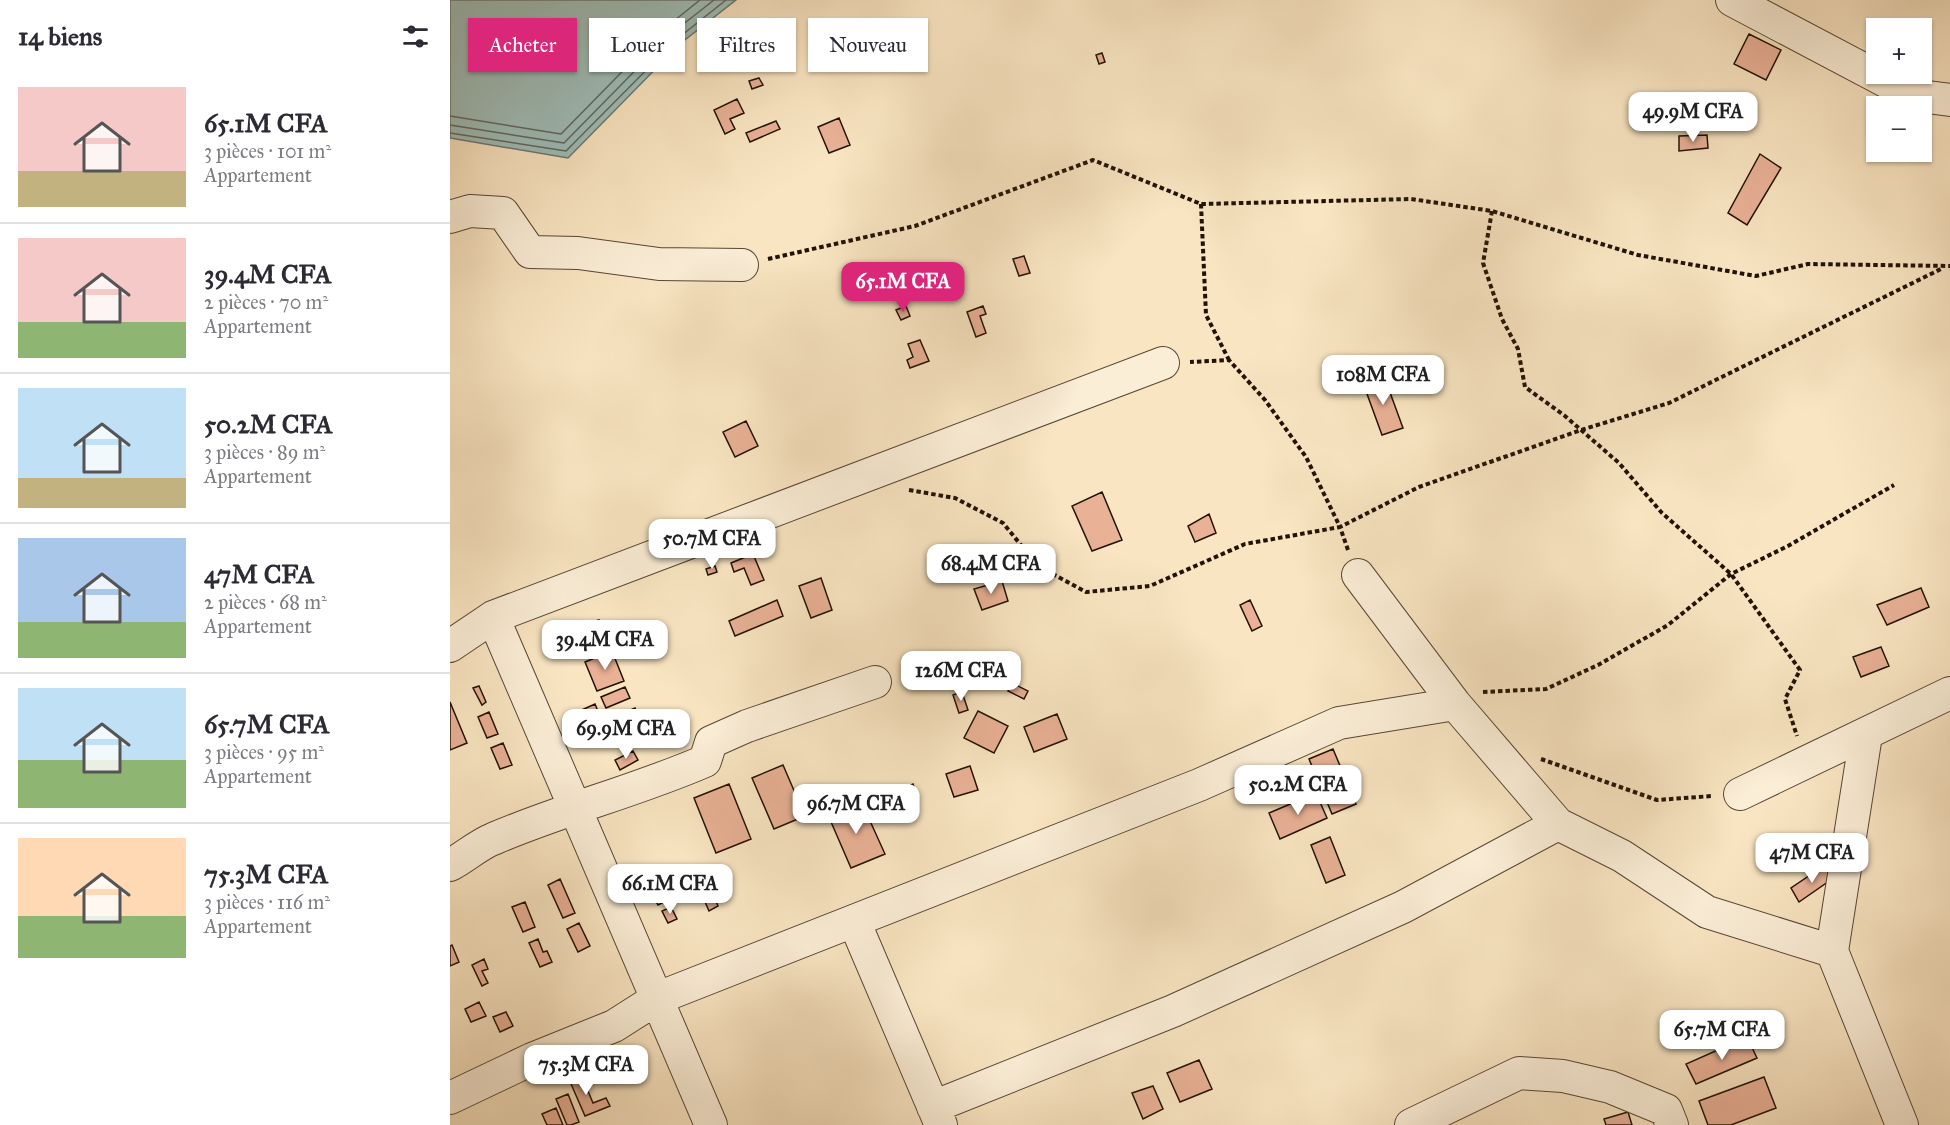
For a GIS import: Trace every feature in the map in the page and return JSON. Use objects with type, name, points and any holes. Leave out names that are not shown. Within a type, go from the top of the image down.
[{"type":"street","points":[[1732,0],[1912,95],[1950,100]]},
{"type":"street","points":[[450,217],[470,211],[503,213],[530,252],[578,253],[659,264],[741,265]]},
{"type":"street","points":[[450,646],[493,616],[1163,363]]},
{"type":"street","points":[[1358,575],[1447,693],[1558,824],[1622,856],[1707,912],[1832,951]]},
{"type":"street","points":[[493,616],[711,1125]]},
{"type":"street","points":[[450,865],[491,840],[575,807],[659,781],[705,761],[711,742],[747,726],[875,682]]},
{"type":"street","points":[[451,1097],[532,1059],[614,1026],[658,998],[1199,785],[1339,723],[1447,693]]},
{"type":"street","points":[[1740,794],[1950,693]]},
{"type":"street","points":[[1866,735],[1832,951],[1902,1125]]},
{"type":"street","points":[[854,921],[937,1116],[1403,907],[1558,824]]},
{"type":"street","points":[[1411,1125],[1519,1072],[1563,1076],[1610,1087],[1666,1110],[1672,1125]]},
{"type":"path","points":[[741,265],[915,225],[1093,160],[1201,204],[1411,199],[1492,211],[1638,255],[1756,276],[1808,264],[1944,268]]},
{"type":"path","points":[[1201,204],[1206,315],[1229,360],[1265,400],[1306,457],[1340,527],[1358,575]]},
{"type":"path","points":[[1492,211],[1483,263],[1503,319],[1518,349],[1525,387],[1619,463],[1662,513],[1731,574],[1800,670],[1785,699],[1806,763]]},
{"type":"path","points":[[898,488],[955,498],[1003,523],[1038,566],[1086,592],[1150,586],[1245,544],[1340,527],[1419,486],[1581,430],[1669,403],[1950,266]]},
{"type":"path","points":[[1163,363],[1229,360]]},
{"type":"path","points":[[1447,693],[1546,689],[1598,665],[1668,625],[1731,574],[1788,546],[1894,485]]},
{"type":"path","points":[[1538,758],[1657,800],[1740,794]]},
{"type":"water","points":[[450,0],[736,0],[713,18],[697,18],[697,30],[685,40],[685,18],[589,18],[589,72],[653,72],[568,158],[450,138]]},
{"type":"building","points":[[1749,34],[1781,50],[1766,80],[1734,64]]},
{"type":"building","points":[[1102,53],[1105,62],[1099,64],[1096,55]]},
{"type":"building","points":[[759,78],[763,85],[752,89],[749,81]]},
{"type":"building","points":[[737,99],[744,113],[730,119],[735,129],[725,134],[714,110]]},
{"type":"building","points":[[839,118],[850,145],[829,153],[818,127]]},
{"type":"building","points":[[776,121],[780,129],[750,142],[746,133]]},
{"type":"building","points":[[1707,135],[1708,148],[1679,151],[1679,136]]},
{"type":"building","points":[[1760,154],[1781,168],[1747,225],[1728,213]]},
{"type":"building","points":[[1024,256],[1030,273],[1019,276],[1013,259]]},
{"type":"building","points":[[906,306],[910,316],[901,320],[896,310]]},
{"type":"building","points":[[983,306],[986,314],[980,316],[986,333],[976,337],[967,312]]},
{"type":"building","points":[[920,340],[929,361],[910,368],[907,360],[913,357],[908,344]]},
{"type":"building","points":[[1384,376],[1403,428],[1382,435],[1363,383]]},
{"type":"building","points":[[746,421],[758,446],[735,457],[723,432]]},
{"type":"building","points":[[1102,492],[1122,540],[1092,551],[1072,506]]},
{"type":"building","points":[[1209,514],[1216,533],[1195,542],[1188,526]]},
{"type":"building","points":[[753,554],[764,580],[751,585],[744,568],[734,572],[731,563]]},
{"type":"building","points":[[715,566],[717,572],[708,575],[706,569]]},
{"type":"building","points":[[821,578],[832,610],[811,618],[799,586]]},
{"type":"building","points":[[1002,581],[1008,601],[982,610],[974,589]]},
{"type":"building","points":[[1921,588],[1929,607],[1887,625],[1877,605]]},
{"type":"building","points":[[777,600],[783,616],[735,636],[729,621]]},
{"type":"building","points":[[1250,600],[1262,626],[1252,631],[1240,605]]},
{"type":"building","points":[[599,620],[607,644],[585,650],[578,626]]},
{"type":"building","points":[[1881,647],[1889,666],[1861,677],[1853,657]]},
{"type":"building","points":[[612,651],[624,681],[597,691],[585,662]]},
{"type":"building","points":[[1012,683],[1028,691],[1024,699],[1008,691]]},
{"type":"building","points":[[479,686],[486,702],[482,705],[473,688]]},
{"type":"building","points":[[625,687],[630,698],[606,708],[601,697]]},
{"type":"building","points":[[962,692],[968,710],[959,713],[953,695]]},
{"type":"building","points":[[450,702],[467,743],[450,750]]},
{"type":"building","points":[[595,704],[600,716],[589,721],[594,733],[585,736],[575,713]]},
{"type":"building","points":[[635,708],[639,718],[619,726],[615,717]]},
{"type":"building","points":[[978,711],[1008,726],[994,753],[964,738]]},
{"type":"building","points":[[489,712],[498,734],[487,738],[478,717]]},
{"type":"building","points":[[1057,714],[1067,739],[1034,752],[1024,727]]},
{"type":"building","points":[[642,724],[649,742],[640,745],[634,727]]},
{"type":"building","points":[[630,727],[635,739],[625,743],[620,732]]},
{"type":"building","points":[[503,743],[512,765],[500,769],[491,748]]},
{"type":"building","points":[[1333,749],[1356,804],[1332,814],[1309,759]]},
{"type":"building","points":[[633,751],[638,760],[620,770],[615,760]]},
{"type":"building","points":[[783,765],[805,816],[774,829],[752,778]]},
{"type":"building","points":[[970,766],[978,790],[954,797],[946,774]]},
{"type":"building","points":[[729,784],[751,839],[716,853],[694,798]]},
{"type":"building","points":[[913,784],[917,796],[904,802],[900,790]]},
{"type":"building","points":[[1316,793],[1327,818],[1280,839],[1269,813]]},
{"type":"building","points":[[861,801],[885,854],[851,868],[828,815]]},
{"type":"building","points":[[1330,837],[1345,875],[1326,883],[1311,845]]},
{"type":"building","points":[[1825,865],[1832,879],[1799,902],[1791,888]]},
{"type":"building","points":[[702,867],[709,883],[681,896],[673,879]]},
{"type":"building","points":[[560,879],[575,913],[563,918],[548,885]]},
{"type":"building","points":[[661,886],[668,900],[658,905],[651,892]]},
{"type":"building","points":[[711,891],[718,906],[709,911],[702,895]]},
{"type":"building","points":[[525,902],[535,927],[523,932],[512,907]]},
{"type":"building","points":[[671,907],[677,919],[668,923],[662,911]]},
{"type":"building","points":[[579,923],[590,946],[578,952],[567,929]]},
{"type":"building","points":[[538,939],[543,952],[547,951],[552,962],[540,967],[529,943]]},
{"type":"building","points":[[452,945],[459,962],[450,966],[450,946]]},
{"type":"building","points":[[484,959],[488,969],[482,971],[488,983],[482,986],[472,965]]},
{"type":"building","points":[[479,1002],[486,1016],[471,1022],[465,1009]]},
{"type":"building","points":[[506,1012],[513,1026],[500,1032],[493,1017]]},
{"type":"building","points":[[1747,1037],[1757,1058],[1696,1084],[1686,1064]]},
{"type":"building","points":[[602,1049],[606,1060],[594,1064],[590,1054]]},
{"type":"building","points":[[573,1060],[576,1067],[562,1073],[558,1066]]},
{"type":"building","points":[[1199,1060],[1212,1089],[1180,1102],[1167,1073]]},
{"type":"building","points":[[580,1072],[593,1103],[606,1098],[610,1106],[585,1116],[568,1077]]},
{"type":"building","points":[[1764,1077],[1776,1108],[1731,1125],[1708,1125],[1699,1101]]},
{"type":"building","points":[[1153,1086],[1163,1109],[1143,1119],[1132,1093]]},
{"type":"building","points":[[568,1094],[579,1122],[571,1125],[567,1125],[556,1099]]},
{"type":"building","points":[[556,1108],[563,1125],[547,1125],[542,1114]]},
{"type":"building","points":[[1628,1112],[1632,1125],[1606,1125],[1604,1119]]}]
